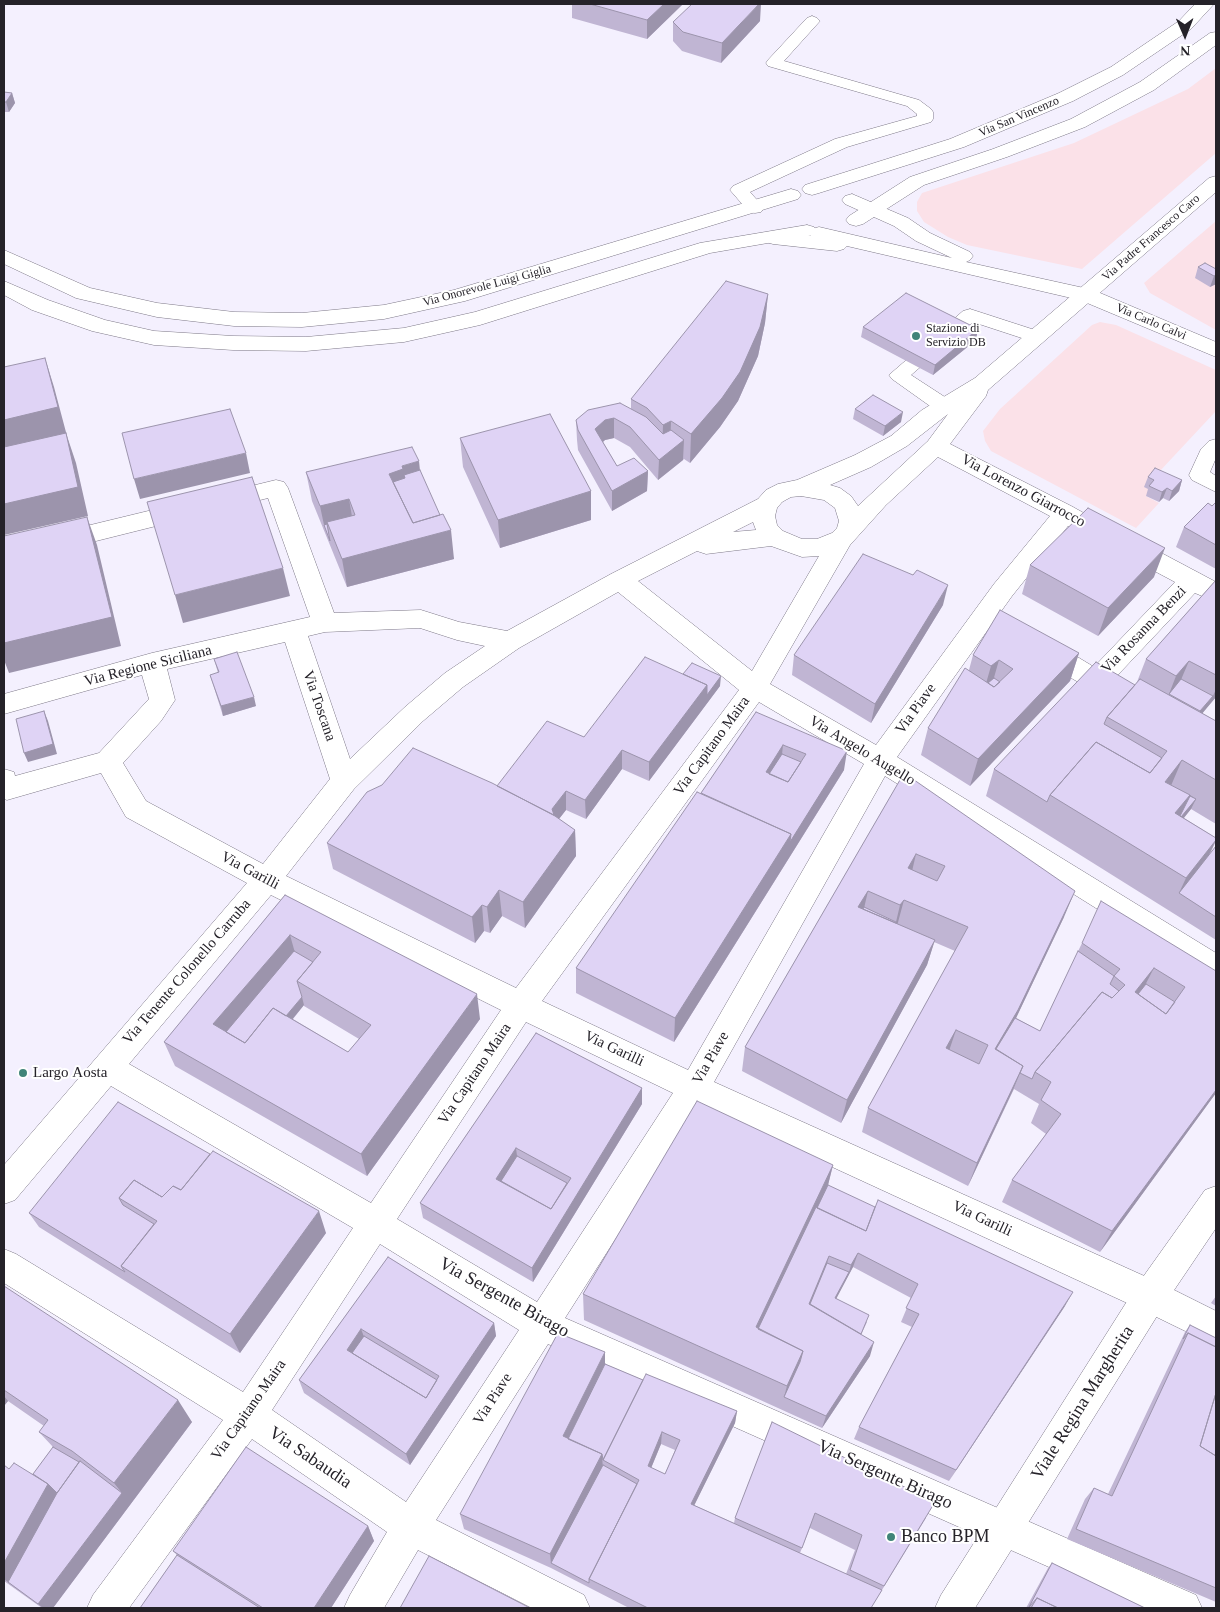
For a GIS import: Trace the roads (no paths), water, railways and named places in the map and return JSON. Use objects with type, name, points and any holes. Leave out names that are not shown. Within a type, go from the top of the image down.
[{"type":"street","name":"Via San Vincenzo","points":[[812,189],[957,143],[1066,97],[1117,71],[1185,25],[1205,4]]},
{"type":"street","name":"Via San Vincenzo","points":[[856,220],[916,181],[1000,153],[1078,123],[1147,86],[1216,37]]},
{"type":"street","name":"Via Padre Francesco Caro","points":[[983,384],[1216,182]]},
{"type":"street","points":[[1013,278],[952,252],[923,237],[901,222],[834,191],[812,189],[791,195],[785,201],[782,208],[783,215],[788,222],[813,232],[913,256],[1013,278],[1086,294]]},
{"type":"street","points":[[897,194],[895,207],[901,222]]},
{"type":"street","name":"Via Onorevole Luigi Giglia","points":[[4,256],[83,293],[157,310],[234,320],[302,320],[384,312],[458,296],[755,208],[791,195]]},
{"type":"street","points":[[773,238],[842,230],[856,220],[857,206],[852,200]]},
{"type":"street","points":[[773,238],[818,242],[913,256]]},
{"type":"street","name":"Via Onorevole Luigi Giglia","points":[[4,287],[40,305],[100,326],[154,338],[233,343],[306,344],[404,335],[480,318],[707,247],[773,238]]},
{"type":"street","name":"Via Carlo Calvi","points":[[1086,294],[1216,350]]},
{"type":"street","points":[[802,488],[864,461],[899,441],[930,415],[983,384]]},
{"type":"street","name":"Via Capitano Maira","points":[[106,1608],[248,1415],[374,1223],[521,1005],[754,688],[845,535],[878,499],[936,446],[983,384]]},
{"type":"street","name":"Via Lorenzo Giarrocco","points":[[936,446],[1216,593]]},
{"type":"street","points":[[4,555],[276,488],[325,623]]},
{"type":"street","points":[[682,550],[766,505],[774,496],[786,490],[817,489],[832,494],[843,502],[849,511],[851,521],[845,535],[824,546],[802,548],[787,544],[774,537],[766,527],[763,516],[766,505]]},
{"type":"street","name":"Via Piave","points":[[364,1608],[411,1527],[694,1088],[880,760],[1003,624],[1065,514]]},
{"type":"street","points":[[682,550],[738,540],[774,537]]},
{"type":"street","name":"Via Tenente Colonello Carruba","points":[[4,1189],[266,880],[344,781],[414,714],[454,680],[510,642],[620,580],[682,550]]},
{"type":"street","name":"Via Angelo Augello","points":[[620,580],[754,688],[880,760],[1216,968]]},
{"type":"street","name":"Via Rosanna Benzi","points":[[1096,680],[1192,580]]},
{"type":"street","name":"Via Regione Siciliana","points":[[4,704],[152,663],[325,623],[421,619],[457,631],[510,642]]},
{"type":"street","name":"Via Rosanna Benzi","points":[[1003,624],[1136,705]]},
{"type":"street","name":"Via Toscana","points":[[294,631],[344,781]]},
{"type":"street","points":[[5,789],[108,761],[152,714],[162,700],[152,663]]},
{"type":"street","name":"Via Garilli","points":[[108,761],[136,810],[266,880],[694,1088],[1150,1296],[1216,1329]]},
{"type":"street","name":"Via Sergente Birago","points":[[106,1067],[374,1223],[541,1324],[1183,1608]]},
{"type":"street","name":"Viale Regina Margherita","points":[[954,1608],[1150,1296],[1216,1201]]},
{"type":"street","name":"Via Sabaudia","points":[[4,1265],[248,1415],[411,1527],[571,1608]]},
{"type":"lane","points":[[755,208],[739,190],[841,143],[925,119],[925,112],[913,103],[774,63],[812,21]]},
{"type":"lane","points":[[944,406],[899,375],[970,316],[1037,337]]},
{"type":"lane","points":[[1216,446],[1208,454],[1199,475],[1216,485]]},
{"type":"place","name":"Stazione di Servizio DB","points":[[916,336]]},
{"type":"place","name":"Largo Aosta","points":[[23,1073]]},
{"type":"place","name":"Banco BPM","points":[[891,1537]]}]
